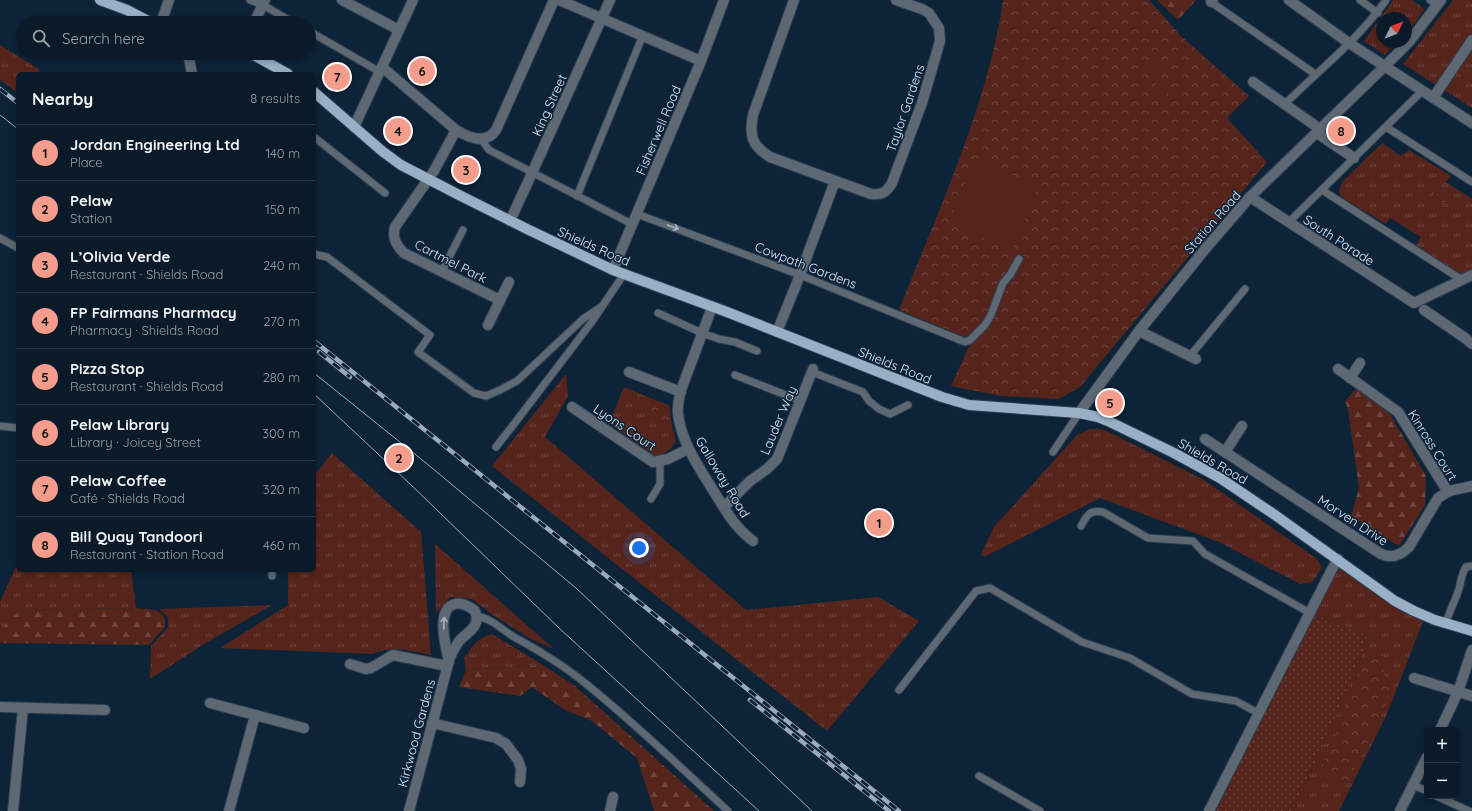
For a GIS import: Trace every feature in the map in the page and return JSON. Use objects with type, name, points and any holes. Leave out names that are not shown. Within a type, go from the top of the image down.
[{"type":"main road","points":[[100,0],[139,16]]},
{"type":"main road","points":[[263,60],[284,72]]},
{"type":"main road","name":"Shields Road","points":[[316,94],[382,151],[395,160],[428,179],[613,270],[777,332],[927,392],[969,405],[1079,413],[1098,417],[1137,434],[1220,478],[1338,559],[1395,601],[1414,611],[1472,632]]},
{"type":"street","points":[[342,0],[357,4],[399,30]]},
{"type":"street","points":[[354,127],[413,0]]},
{"type":"street","points":[[381,70],[456,130],[468,137],[481,139],[493,134],[496,130],[554,0]]},
{"type":"street","points":[[559,0],[701,61]]},
{"type":"street","name":"King Street","points":[[510,220],[610,0]]},
{"type":"street","name":"Fisherwell Road","points":[[613,270],[701,61],[724,0]]},
{"type":"street","name":"Taylor Gardens","points":[[794,0],[753,115],[751,127],[752,140],[761,151],[770,156],[870,194],[879,195],[886,192],[892,184],[922,104],[940,41],[939,28],[929,13],[896,0]]},
{"type":"street","points":[[1289,0],[1349,43],[1472,123]]},
{"type":"street","points":[[257,16],[264,2]]},
{"type":"street","name":"Station Road","points":[[1079,413],[1139,330],[1250,197],[1409,42],[1436,2]]},
{"type":"street","points":[[163,16],[168,3]]},
{"type":"street","points":[[1433,98],[1472,40]]},
{"type":"street","points":[[189,60],[192,72]]},
{"type":"street","points":[[1253,82],[1285,104],[1354,158]]},
{"type":"street","name":"Cartmel Park","points":[[456,130],[434,171],[395,227],[393,233],[394,241],[404,253],[500,300]]},
{"type":"street","points":[[777,332],[835,181]]},
{"type":"street","name":"South Parade","points":[[1250,197],[1414,303],[1462,280]]},
{"type":"street","points":[[1462,280],[1472,275]]},
{"type":"street","points":[[488,325],[509,282]]},
{"type":"street","name":"Galloway Road","points":[[712,307],[681,392],[678,403],[678,414],[688,449],[739,529],[753,540]]},
{"type":"street","points":[[1424,310],[1472,344]]},
{"type":"street","points":[[1139,330],[1193,357]]},
{"type":"street","points":[[1350,378],[1360,363]]},
{"type":"street","name":"Kinross Court","points":[[1338,370],[1398,412],[1448,492]]},
{"type":"street","name":"Lauder Way","points":[[724,507],[750,481],[767,469],[777,459],[812,371]]},
{"type":"street","points":[[629,372],[681,392]]},
{"type":"street","name":"Lyons Court","points":[[572,407],[653,462],[668,459],[688,449]]},
{"type":"street","points":[[1225,452],[1242,426]]},
{"type":"street","name":"Morven Drive","points":[[1205,439],[1381,554],[1388,557],[1403,553],[1409,547],[1438,498],[1448,492],[1472,486]]},
{"type":"street","points":[[1208,811],[1338,559]]},
{"type":"street","name":"Kirkwood Gardens","points":[[409,811],[452,652],[459,641],[476,625],[477,616],[472,608],[460,604],[454,604],[446,611],[443,621],[448,664]]},
{"type":"street","points":[[1441,727],[1458,692],[1472,650]]},
{"type":"street","points":[[350,664],[366,669],[371,668],[387,657],[393,655],[448,664]]},
{"type":"street","points":[[1414,678],[1472,696]]},
{"type":"street","points":[[210,703],[304,728]]},
{"type":"street","points":[[0,707],[106,710]]},
{"type":"street","points":[[13,811],[23,708]]},
{"type":"street","points":[[229,811],[255,715]]},
{"type":"street","points":[[432,723],[496,738],[506,744],[518,760],[520,782]]},
{"type":"street","points":[[1400,811],[1424,762]]},
{"type":"street","points":[[610,811],[613,798]]},
{"type":"lane","points":[[250,0],[264,2],[284,16]]},
{"type":"lane","points":[[1360,0],[1378,12],[1386,0]]},
{"type":"lane","points":[[1212,1],[1315,74]]},
{"type":"lane","points":[[1285,104],[1315,74],[1358,36],[1376,14]]},
{"type":"lane","points":[[316,35],[381,70]]},
{"type":"lane","points":[[577,196],[643,35]]},
{"type":"lane","points":[[1289,222],[1422,91]]},
{"type":"lane","points":[[1386,127],[1472,182]]},
{"type":"lane","points":[[316,139],[385,193]]},
{"type":"lane","points":[[481,139],[489,150],[632,224]]},
{"type":"lane","points":[[1322,190],[1462,280]]},
{"type":"lane","name":"Cowpath Gardens","points":[[637,214],[800,275],[965,342],[970,340],[992,316],[1003,284],[1019,260]]},
{"type":"lane","points":[[442,271],[463,230]]},
{"type":"lane","points":[[0,238],[16,247]]},
{"type":"lane","points":[[316,254],[327,257],[430,335],[418,352],[474,393],[486,396],[516,381],[583,319],[601,307]]},
{"type":"lane","points":[[496,447],[591,323],[624,274]]},
{"type":"lane","points":[[1193,357],[1245,289]]},
{"type":"lane","points":[[658,313],[702,333],[757,350]]},
{"type":"lane","points":[[812,371],[863,392],[869,401],[879,409],[890,414],[908,405]]},
{"type":"lane","points":[[735,375],[801,401]]},
{"type":"lane","points":[[1053,452],[1079,413]]},
{"type":"lane","points":[[0,426],[16,428]]},
{"type":"lane","points":[[651,499],[660,484],[660,461]]},
{"type":"lane","points":[[1081,526],[1088,514],[1094,511],[1103,512],[1148,538],[1193,541],[1205,554],[1310,613]]},
{"type":"lane","points":[[1446,623],[1458,593],[1463,570],[1466,567],[1472,566]]},
{"type":"lane","points":[[899,690],[976,591],[990,588],[1082,642],[1130,658],[1192,694],[1236,701],[1258,713]]},
{"type":"lane","points":[[477,616],[486,618],[496,624],[584,682],[728,811]]},
{"type":"lane","points":[[979,776],[1040,811]]},
{"type":"lane","points":[[1413,785],[1424,790]]},
{"type":"lane","points":[[1443,799],[1469,811]]},
{"type":"green space","points":[[1003,0],[1149,0],[1181,36],[1249,96],[1227,118],[1267,162],[1080,387],[1059,399],[1001,396],[951,386],[970,344],[965,337],[899,310],[950,184],[973,121],[992,56]]},
{"type":"green space","points":[[1157,0],[1196,0],[1178,20]]},
{"type":"green space","points":[[1393,0],[1412,0],[1424,9],[1412,26],[1412,12],[1385,12]]},
{"type":"green space","points":[[1453,0],[1472,0],[1472,108],[1403,64]]},
{"type":"green space","points":[[1376,24],[1376,48],[1391,48],[1385,55],[1364,41]]},
{"type":"green space","points":[[0,45],[16,55],[16,60],[24,60],[40,70],[38,72],[16,72],[16,92],[0,80]]},
{"type":"green space","points":[[1156,58],[1168,99],[1161,101],[1149,60]]},
{"type":"green space","points":[[1382,143],[1401,156],[1409,150],[1451,176],[1446,182],[1472,199],[1472,270],[1462,276],[1416,245],[1421,237],[1390,218],[1386,224],[1341,197],[1339,190],[1343,181]]},
{"type":"green space","points":[[974,160],[1038,186],[1013,249],[948,224]]},
{"type":"green space","points":[[1441,189],[1447,193],[1443,206],[1433,203],[1429,199],[1433,192],[1438,194]]},
{"type":"green space","points":[[566,374],[568,396],[545,437],[746,610],[878,597],[919,621],[827,731],[492,466]]},
{"type":"green space","points":[[624,387],[653,399],[648,410],[661,426],[672,426],[676,441],[667,451],[655,456],[609,424]]},
{"type":"green space","points":[[1357,388],[1390,414],[1426,476],[1425,505],[1399,546],[1351,517],[1359,488],[1348,410],[1345,401]]},
{"type":"green space","points":[[653,399],[669,405],[672,426],[656,424],[651,419],[647,410]]},
{"type":"green space","points":[[1090,429],[1099,429],[1109,432],[1204,480],[1317,559],[1322,568],[1312,582],[1300,584],[1219,542],[1100,498],[984,557],[981,554],[994,527],[1077,435]]},
{"type":"green space","points":[[332,453],[421,532],[431,655],[395,649],[380,651],[373,654],[220,648],[288,605],[288,572],[316,572],[316,473]]},
{"type":"green space","points":[[435,544],[554,649],[531,639],[493,615],[472,599],[450,597],[436,613]]},
{"type":"green space","points":[[1338,564],[1424,619],[1387,714],[1339,811],[1292,811],[1328,734],[1369,637],[1313,614]]},
{"type":"green space","points":[[16,566],[16,572],[131,572],[136,608],[21,610],[0,630],[0,602]]},
{"type":"green space","points":[[272,605],[209,641],[150,679],[151,646],[168,627],[168,617],[159,609]]},
{"type":"green space","points":[[136,608],[156,610],[162,614],[165,620],[165,627],[149,645],[0,643],[0,630],[20,610]]},
{"type":"green space","points":[[1313,614],[1369,637],[1328,734],[1292,811],[1216,811]]},
{"type":"green space","points":[[492,634],[543,665],[466,670],[464,658],[479,640]]},
{"type":"green space","points":[[1370,651],[1385,657],[1383,673],[1390,683],[1386,705],[1345,788],[1320,773]]},
{"type":"green space","points":[[543,665],[575,686],[714,811],[654,811],[637,758],[592,721],[565,710],[532,687],[520,696],[459,687],[466,670]]},
{"type":"tram line","points":[[0,115],[16,127]]},
{"type":"tram line","points":[[316,375],[426,463],[576,588],[812,811]]},
{"type":"tram line","points":[[316,396],[409,483],[559,628],[759,811]]},
{"type":"railway","points":[[0,89],[16,101]]},
{"type":"railway","points":[[316,343],[899,811]]},
{"type":"railway","points":[[319,352],[350,377]]},
{"type":"railway","points":[[750,700],[889,811]]},
{"type":"place","name":"Pelaw Library","points":[[422,71]]},
{"type":"place","name":"Pelaw Coffee","points":[[337,77]]},
{"type":"place","name":"FP Fairmans Pharmacy","points":[[398,131]]},
{"type":"place","name":"Bill Quay Tandoori","points":[[1341,131]]},
{"type":"place","name":"L’Olivia Verde","points":[[466,170]]},
{"type":"place","name":"Pizza Stop","points":[[1110,403]]},
{"type":"place","name":"Pelaw","points":[[399,458]]},
{"type":"place","name":"Jordan Engineering Ltd","points":[[879,523]]}]
